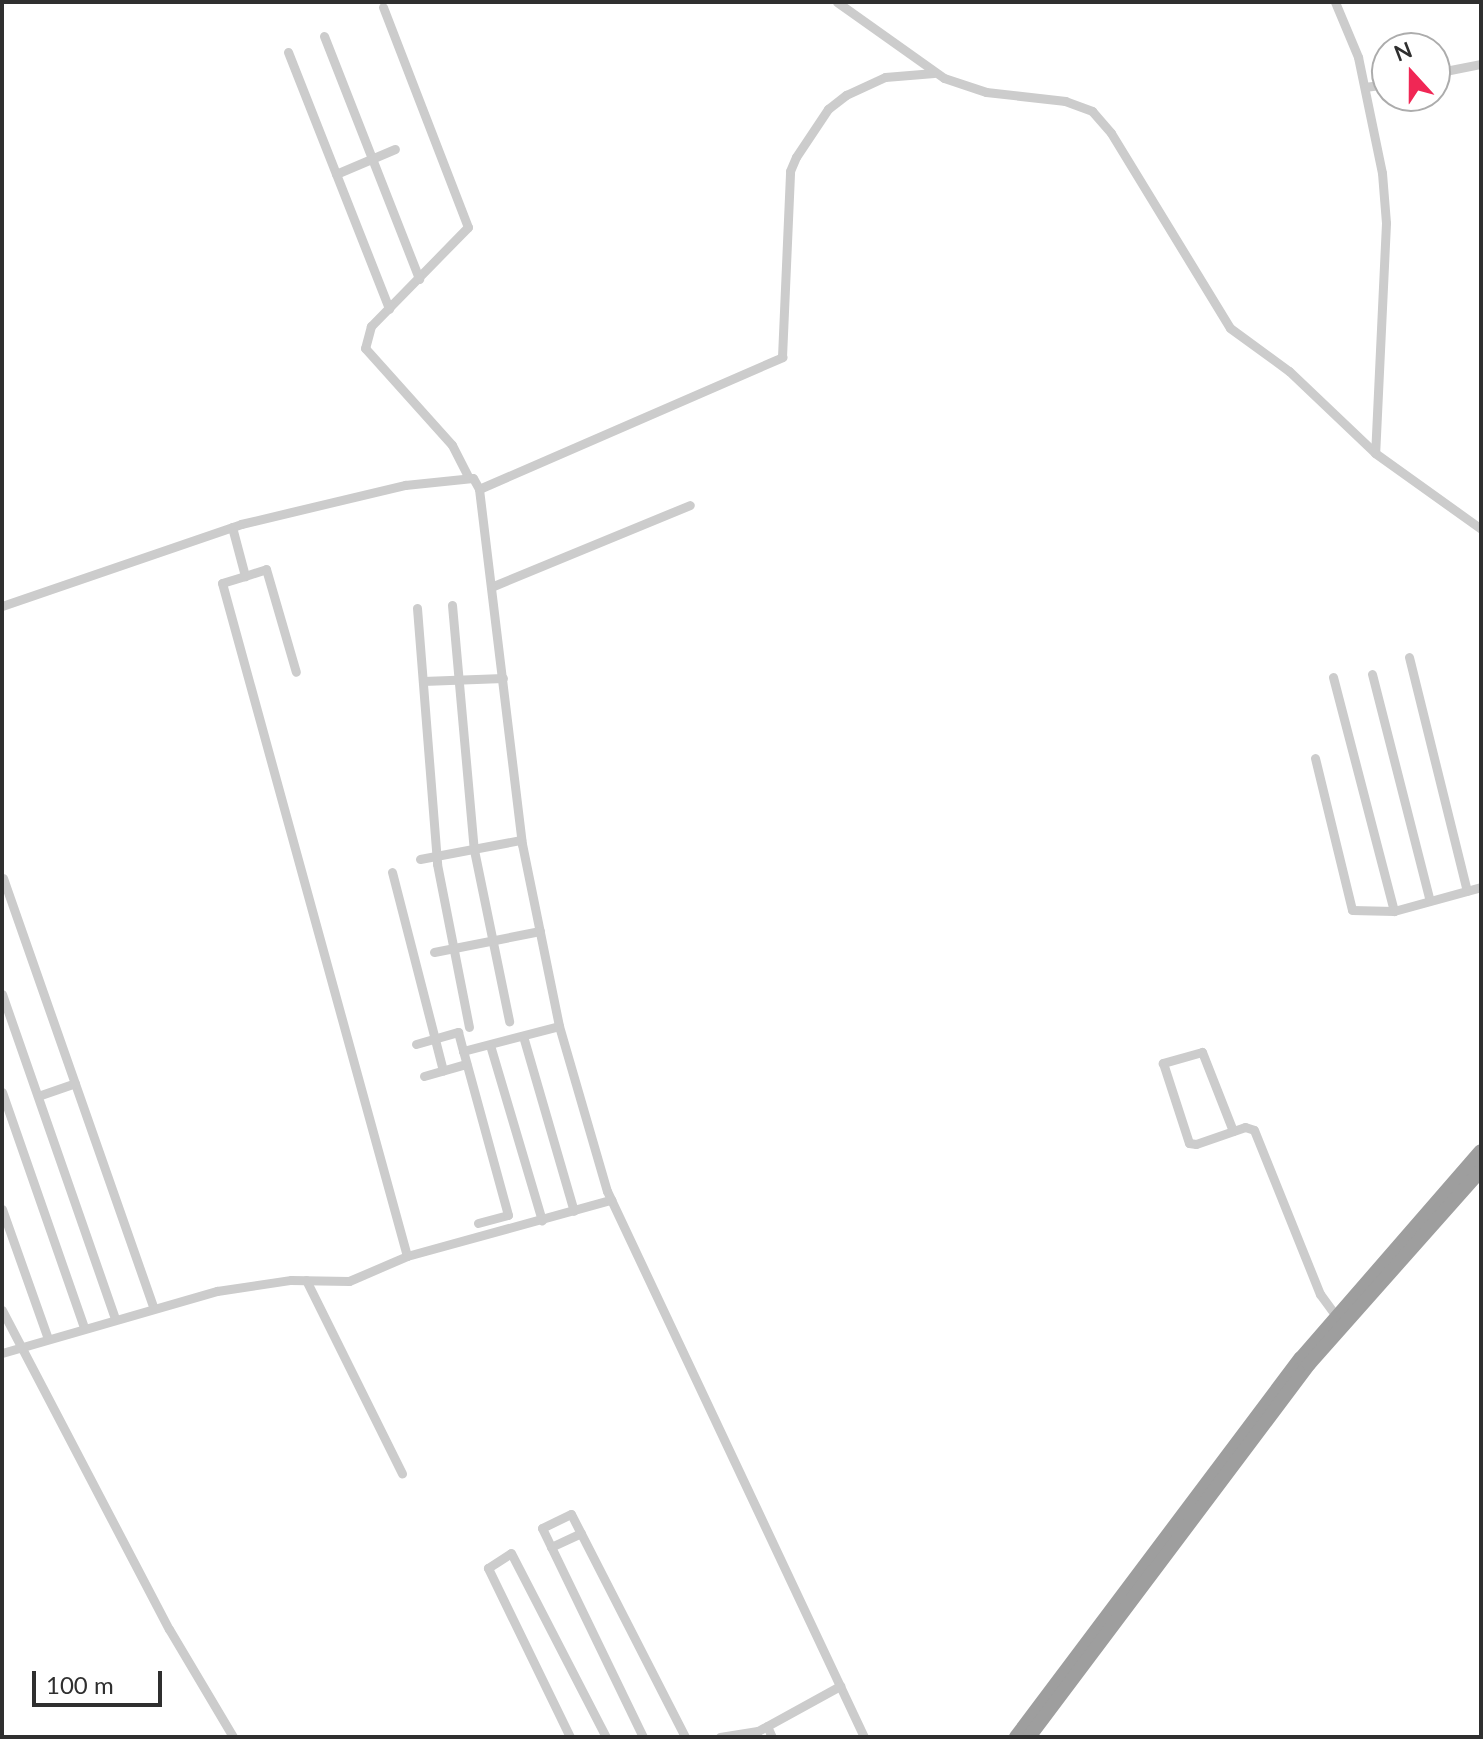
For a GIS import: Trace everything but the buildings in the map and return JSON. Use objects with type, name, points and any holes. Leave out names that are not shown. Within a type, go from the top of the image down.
[{"type":"highway","points":[[1016,1737],[1301,1358],[1481,1151]]},
{"type":"highway","points":[[1029,1737],[1309,1364],[1481,1170]]},
{"type":"street","points":[[837,2],[934,73],[986,92],[1079,105],[1103,121],[1230,328],[1289,371],[1375,453],[1481,529]]},
{"type":"street","points":[[1335,2],[1348,24],[1365,87],[1386,223],[1381,425],[1375,453]]},
{"type":"street","points":[[383,7],[468,227],[371,326],[365,348],[452,445],[467,475],[479,489],[521,840],[559,1026],[611,1200],[862,1736]]},
{"type":"street","points":[[324,36],[419,279]]},
{"type":"street","points":[[288,52],[389,309]]},
{"type":"street","points":[[1451,70],[1481,64]]},
{"type":"street","points":[[479,489],[782,357],[790,171],[796,157],[828,109],[846,95],[885,77],[934,73]]},
{"type":"street","points":[[1365,87],[1371,86]]},
{"type":"street","points":[[336,174],[395,149]]},
{"type":"street","points":[[2,606],[232,527],[405,485],[467,475]]},
{"type":"street","points":[[491,587],[690,505]]},
{"type":"street","points":[[232,527],[245,576]]},
{"type":"street","points":[[296,672],[266,569],[222,583],[407,1256]]},
{"type":"street","points":[[452,605],[474,848],[509,1021]]},
{"type":"street","points":[[417,608],[437,856],[469,1027]]},
{"type":"street","points":[[1409,657],[1467,891]]},
{"type":"street","points":[[1372,674],[1430,901]]},
{"type":"street","points":[[1333,677],[1394,911]]},
{"type":"street","points":[[423,681],[503,678]]},
{"type":"street","points":[[1315,758],[1352,910],[1394,911],[1481,887]]},
{"type":"street","points":[[420,859],[521,840]]},
{"type":"street","points":[[392,872],[443,1071]]},
{"type":"street","points":[[3,878],[6,897],[153,1307]]},
{"type":"street","points":[[434,952],[540,931]]},
{"type":"street","points":[[2,994],[115,1318]]},
{"type":"street","points":[[463,1051],[559,1026]]},
{"type":"street","points":[[416,1044],[458,1032],[508,1215],[478,1223]]},
{"type":"street","points":[[523,1036],[574,1211]]},
{"type":"street","points":[[490,1045],[542,1220]]},
{"type":"street","points":[[1233,1131],[1202,1052],[1163,1063],[1189,1143],[1233,1131],[1254,1130],[1320,1294],[1337,1317]]},
{"type":"street","points":[[424,1076],[466,1064]]},
{"type":"street","points":[[38,1096],[75,1083]]},
{"type":"street","points":[[2,1092],[84,1328]]},
{"type":"street","points":[[2,1353],[217,1291],[306,1280],[349,1281],[407,1256],[611,1200]]},
{"type":"street","points":[[2,1209],[48,1339]]},
{"type":"street","points":[[306,1280],[402,1473]]},
{"type":"street","points":[[2,1310],[169,1629],[233,1737]]},
{"type":"street","points":[[643,1737],[542,1528],[571,1514],[685,1737]]},
{"type":"street","points":[[551,1547],[581,1533]]},
{"type":"street","points":[[570,1737],[488,1568],[511,1553],[606,1737]]},
{"type":"street","points":[[720,1737],[767,1726],[840,1686]]},
{"type":"street","points":[[767,1726],[772,1737]]}]
